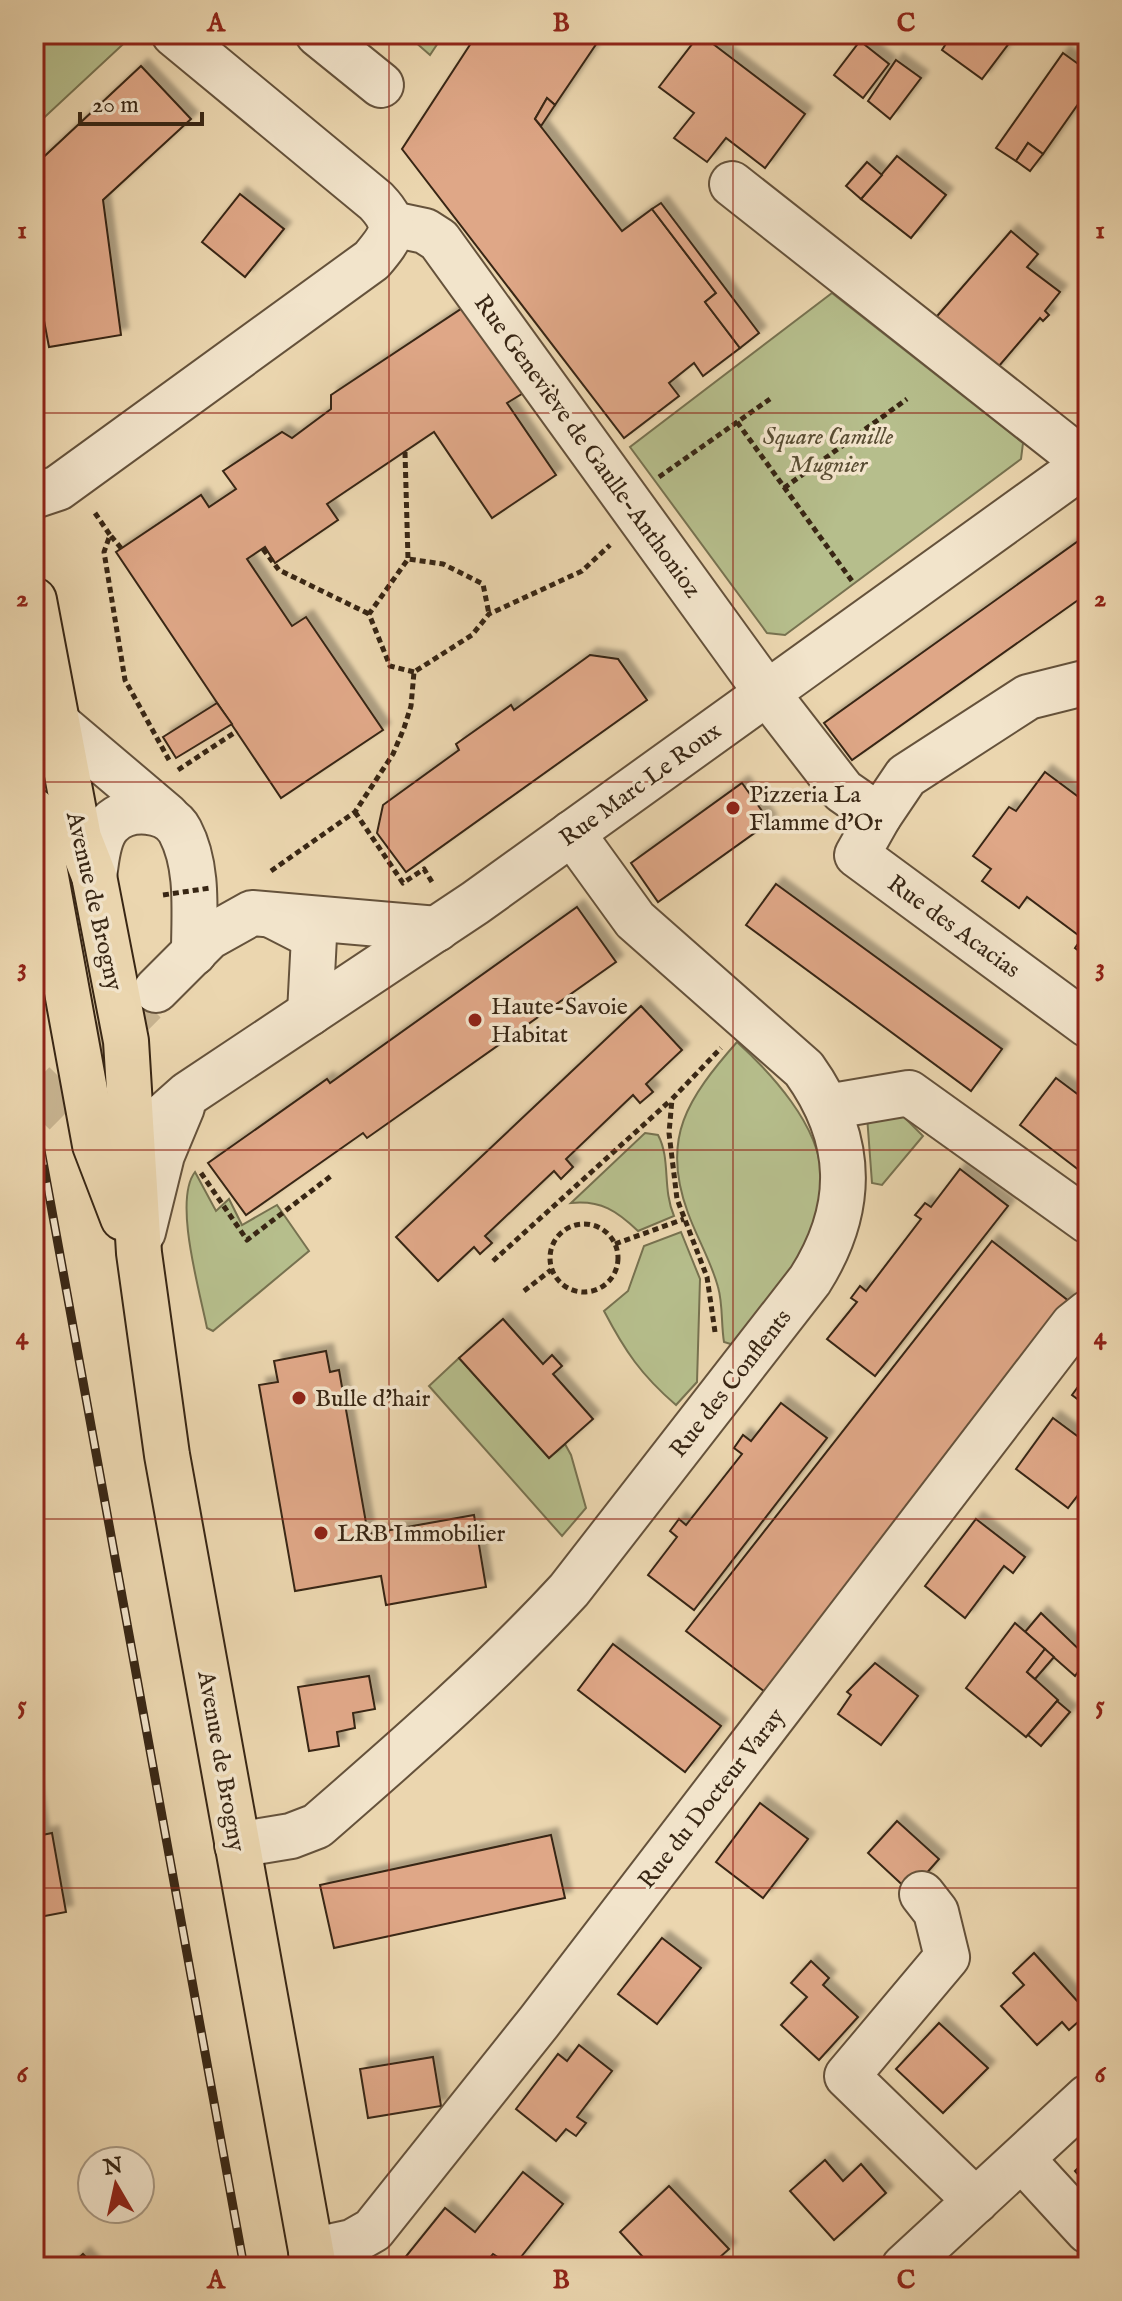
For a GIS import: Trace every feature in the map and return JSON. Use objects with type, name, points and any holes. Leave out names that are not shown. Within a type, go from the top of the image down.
[{"type":"main road","name":"Avenue de Brogny","points":[[34,600],[45,708],[79,838],[94,876],[126,1041],[127,1100],[118,1165],[139,1253],[167,1455],[312,2259]]},
{"type":"main road","name":"Avenue de Brogny","points":[[34,811],[95,1145],[118,1165]]},
{"type":"street","points":[[53,487],[372,260],[388,240],[392,224],[376,201],[174,34]]},
{"type":"street","points":[[318,34],[381,85]]},
{"type":"street","name":"Rue Marc Le Roux","points":[[118,1165],[181,1111],[310,1013],[382,966],[438,912],[572,833],[1087,462],[732,184]]},
{"type":"street","name":"Rue Geneviève de Gaulle-Anthonioz","points":[[392,224],[425,231],[439,240],[767,693]]},
{"type":"street","name":"Rue des Acacias","points":[[1088,682],[1042,693],[1015,705],[906,776],[857,855],[1088,1025]]},
{"type":"street","points":[[767,693],[843,791],[879,816]]},
{"type":"street","points":[[45,708],[167,796],[193,873],[194,953]]},
{"type":"street","points":[[94,876],[101,839],[111,823],[167,796]]},
{"type":"street","name":"Rue des Conflents","points":[[237,1845],[291,1836],[317,1826],[486,1678],[569,1590],[825,1257],[835,1232],[844,1178],[841,1149],[827,1107],[804,1069],[635,920],[572,833]]},
{"type":"street","points":[[268,892],[314,937],[382,966]]},
{"type":"street","points":[[156,990],[209,937],[238,918],[268,892],[438,912]]},
{"type":"street","points":[[310,1013],[314,937]]},
{"type":"street","points":[[67,993],[102,1084],[111,1094],[127,1100],[158,1101],[181,1111]]},
{"type":"street","points":[[126,1041],[136,1064],[153,1077],[181,1111]]},
{"type":"street","points":[[827,1107],[909,1093],[1088,1221]]},
{"type":"street","points":[[139,1253],[157,1172],[181,1111]]},
{"type":"street","name":"Rue du Docteur Varay","points":[[312,2259],[373,2230],[558,1997],[1073,1325],[1088,1313]]},
{"type":"street","points":[[922,1894],[936,1912],[947,1957],[847,2076],[976,2201]]},
{"type":"street","points":[[904,2267],[1088,2097]]},
{"type":"street","points":[[1022,2159],[1088,2231]]},
{"type":"path","points":[[263,549],[279,570],[369,614],[390,666],[414,672],[472,635],[489,614],[582,571],[633,508],[737,422],[770,399]]},
{"type":"path","points":[[784,488],[907,399]]},
{"type":"path","points":[[737,422],[875,615]]},
{"type":"path","points":[[369,614],[408,559],[405,452]]},
{"type":"path","points":[[53,487],[121,548]]},
{"type":"path","points":[[110,535],[104,552],[125,680],[175,771]]},
{"type":"path","points":[[408,559],[443,564],[483,584],[489,614]]},
{"type":"path","points":[[268,892],[355,812],[393,754],[404,728],[411,706],[414,672]]},
{"type":"path","points":[[167,796],[175,771],[237,731]]},
{"type":"path","points":[[355,812],[403,883],[424,869],[438,912]]},
{"type":"path","points":[[163,895],[210,888]]},
{"type":"path","points":[[493,1261],[672,1099],[748,1020]]},
{"type":"path","points":[[672,1099],[671,1166],[684,1219],[707,1277],[715,1334]]},
{"type":"path","points":[[181,1111],[247,1240],[331,1176]]},
{"type":"path","points":[[615,1244],[684,1219]]},
{"type":"path","points":[[574,1224],[597,1226],[615,1244],[618,1262],[615,1273],[598,1289],[576,1291],[557,1279],[551,1270],[551,1248],[564,1230],[574,1224]]},
{"type":"path","points":[[524,1291],[551,1270]]},
{"type":"green space","points":[[53,34],[134,34],[34,127],[34,38]]},
{"type":"green space","points":[[406,34],[444,34],[430,55]]},
{"type":"green space","name":"Square Camille Mugnier","points":[[832,293],[1023,443],[1021,459],[785,635],[767,633],[630,447]]},
{"type":"green space","points":[[737,1042],[778,1084],[803,1119],[818,1156],[821,1189],[808,1237],[787,1282],[734,1345],[724,1342],[718,1287],[688,1213],[677,1163],[678,1141],[693,1101]]},
{"type":"green space","points":[[889,1102],[923,1136],[882,1185],[872,1183],[867,1116]]},
{"type":"green space","points":[[645,1133],[658,1135],[662,1144],[668,1195],[674,1216],[638,1231],[608,1208],[591,1203],[571,1203]]},
{"type":"green space","points":[[195,1172],[216,1211],[229,1199],[242,1225],[277,1205],[309,1251],[213,1331],[207,1328],[187,1224],[189,1185]]},
{"type":"green space","points":[[681,1232],[700,1279],[697,1382],[676,1405],[635,1362],[604,1311],[628,1291],[644,1246]]},
{"type":"green space","points":[[459,1358],[549,1458],[565,1444],[586,1508],[562,1536],[429,1386]]},
{"type":"building","points":[[477,34],[603,34],[555,105],[547,98],[535,119],[622,231],[652,209],[716,293],[705,302],[740,348],[703,376],[694,363],[669,383],[679,396],[624,438],[402,149]]},
{"type":"building","points":[[700,34],[805,114],[765,168],[726,138],[707,162],[674,138],[694,113],[659,87]]},
{"type":"building","points":[[952,34],[1016,34],[982,79],[942,50]]},
{"type":"building","points":[[860,41],[889,64],[863,98],[834,75]]},
{"type":"building","points":[[1063,53],[1088,71],[1088,90],[1043,154],[1028,143],[1016,161],[996,148]]},
{"type":"building","points":[[896,60],[921,78],[890,119],[868,101]]},
{"type":"building","points":[[141,66],[191,119],[103,200],[121,335],[49,347],[34,268],[34,166]]},
{"type":"building","points":[[547,98],[555,105],[541,126],[535,119]]},
{"type":"building","points":[[1028,143],[1043,154],[1030,171],[1016,161]]},
{"type":"building","points":[[897,156],[946,195],[911,238],[861,199]]},
{"type":"building","points":[[867,162],[882,175],[861,199],[846,186]]},
{"type":"building","points":[[240,194],[284,229],[245,277],[202,242]]},
{"type":"building","points":[[661,203],[759,333],[740,348],[705,302],[716,293],[652,209]]},
{"type":"building","points":[[1011,231],[1038,254],[1027,267],[1060,292],[1045,311],[1049,315],[1043,321],[1040,318],[993,373],[932,322]]},
{"type":"building","points":[[467,305],[525,392],[507,403],[556,475],[492,518],[434,432],[327,504],[338,520],[275,563],[265,547],[247,559],[292,626],[306,617],[383,730],[281,798],[116,552],[201,495],[209,507],[236,489],[223,471],[282,432],[292,438],[331,409],[331,395]]},
{"type":"building","points":[[1088,534],[1088,593],[852,760],[824,723]]},
{"type":"building","points":[[590,655],[618,659],[647,700],[406,872],[377,833],[383,805],[459,750],[456,744],[511,705],[514,710]]},
{"type":"building","points":[[217,703],[232,724],[176,758],[163,737]]},
{"type":"building","points":[[1045,772],[1088,804],[1088,958],[1075,948],[1082,938],[1027,897],[1019,908],[982,881],[991,869],[973,856],[1009,807],[1016,811]]},
{"type":"building","points":[[742,783],[770,822],[658,902],[631,863]]},
{"type":"building","points":[[776,884],[1002,1049],[971,1091],[746,925]]},
{"type":"building","name":"Haute-Savoie Habitat","points":[[577,907],[616,962],[367,1138],[363,1133],[246,1215],[208,1163],[327,1079],[330,1083]]},
{"type":"building","points":[[641,1006],[682,1050],[646,1084],[653,1092],[640,1103],[633,1095],[566,1159],[573,1167],[561,1179],[554,1171],[485,1236],[492,1243],[480,1254],[474,1247],[438,1281],[396,1237]]},
{"type":"building","points":[[1056,1078],[1088,1102],[1088,1177],[1020,1125]]},
{"type":"building","points":[[960,1169],[1008,1206],[875,1376],[827,1339],[857,1302],[851,1298],[860,1286],[866,1291],[921,1219],[915,1215],[925,1203],[931,1207]]},
{"type":"building","points":[[992,1241],[1070,1302],[769,1695],[686,1631]]},
{"type":"building","points":[[503,1319],[543,1364],[552,1355],[562,1366],[553,1374],[593,1419],[549,1458],[459,1358]]},
{"type":"building","points":[[326,1351],[330,1372],[339,1370],[368,1534],[474,1515],[486,1587],[386,1605],[381,1576],[295,1591],[259,1385],[278,1382],[274,1361]]},
{"type":"building","points":[[1088,1373],[1088,1407],[1072,1395]]},
{"type":"building","points":[[781,1403],[827,1438],[694,1610],[648,1575],[677,1537],[670,1531],[679,1519],[686,1525],[742,1454],[734,1448],[743,1435],[751,1441]]},
{"type":"building","points":[[1053,1418],[1088,1444],[1088,1482],[1068,1508],[1016,1469]]},
{"type":"building","points":[[976,1519],[1025,1557],[1013,1573],[1004,1566],[965,1618],[925,1586]]},
{"type":"building","points":[[1041,1613],[1088,1658],[1075,1676],[1025,1632]]},
{"type":"building","points":[[1015,1623],[1045,1649],[1027,1672],[1058,1700],[1026,1737],[966,1688]]},
{"type":"building","points":[[613,1644],[721,1726],[685,1772],[578,1690]]},
{"type":"building","points":[[1045,1649],[1054,1657],[1035,1679],[1027,1672]]},
{"type":"building","points":[[875,1663],[918,1696],[881,1745],[838,1714],[851,1695],[847,1692]]},
{"type":"building","points":[[369,1676],[375,1709],[353,1713],[355,1728],[337,1732],[339,1746],[309,1751],[298,1687]]},
{"type":"building","points":[[1057,1701],[1070,1712],[1041,1746],[1028,1735]]},
{"type":"building","points":[[34,1787],[42,1835],[52,1833],[66,1912],[34,1918]]},
{"type":"building","points":[[760,1803],[808,1839],[763,1898],[716,1862]]},
{"type":"building","points":[[897,1821],[939,1859],[910,1892],[868,1853]]},
{"type":"building","points":[[551,1835],[565,1898],[334,1948],[320,1885]]},
{"type":"building","points":[[662,1938],[701,1968],[657,2024],[618,1994]]},
{"type":"building","points":[[1034,1953],[1088,2013],[1069,2030],[1062,2022],[1037,2045],[1001,2006],[1024,1985],[1013,1973]]},
{"type":"building","points":[[811,1961],[829,1978],[823,1985],[858,2017],[819,2060],[781,2025],[807,1997],[791,1983]]},
{"type":"building","points":[[939,2023],[988,2068],[943,2113],[896,2069]]},
{"type":"building","points":[[579,2045],[612,2071],[577,2117],[586,2123],[576,2136],[566,2129],[556,2141],[516,2109],[558,2054],[567,2061]]},
{"type":"building","points":[[433,2057],[441,2106],[368,2118],[360,2069]]},
{"type":"building","points":[[1088,2158],[1088,2186],[1075,2171]]},
{"type":"building","points":[[825,2160],[843,2181],[861,2164],[886,2193],[834,2240],[790,2191]]},
{"type":"building","points":[[523,2172],[563,2204],[513,2267],[493,2254],[482,2267],[413,2267],[403,2260],[445,2208],[475,2232]]},
{"type":"building","points":[[669,2186],[729,2249],[709,2267],[652,2267],[620,2232]]},
{"type":"building","points":[[83,2254],[95,2267],[69,2267]]},
{"type":"tunnel","points":[[34,1114],[145,1002]]},
{"type":"railway","points":[[34,1112],[244,2267]]},
{"type":"place","name":"Pizzeria La Flamme d'Or","points":[[733,808]]},
{"type":"place","name":"Haute-Savoie Habitat","points":[[475,1020]]},
{"type":"place","name":"Bulle d'hair","points":[[299,1398]]},
{"type":"place","name":"LRB Immobilier","points":[[321,1533]]}]
